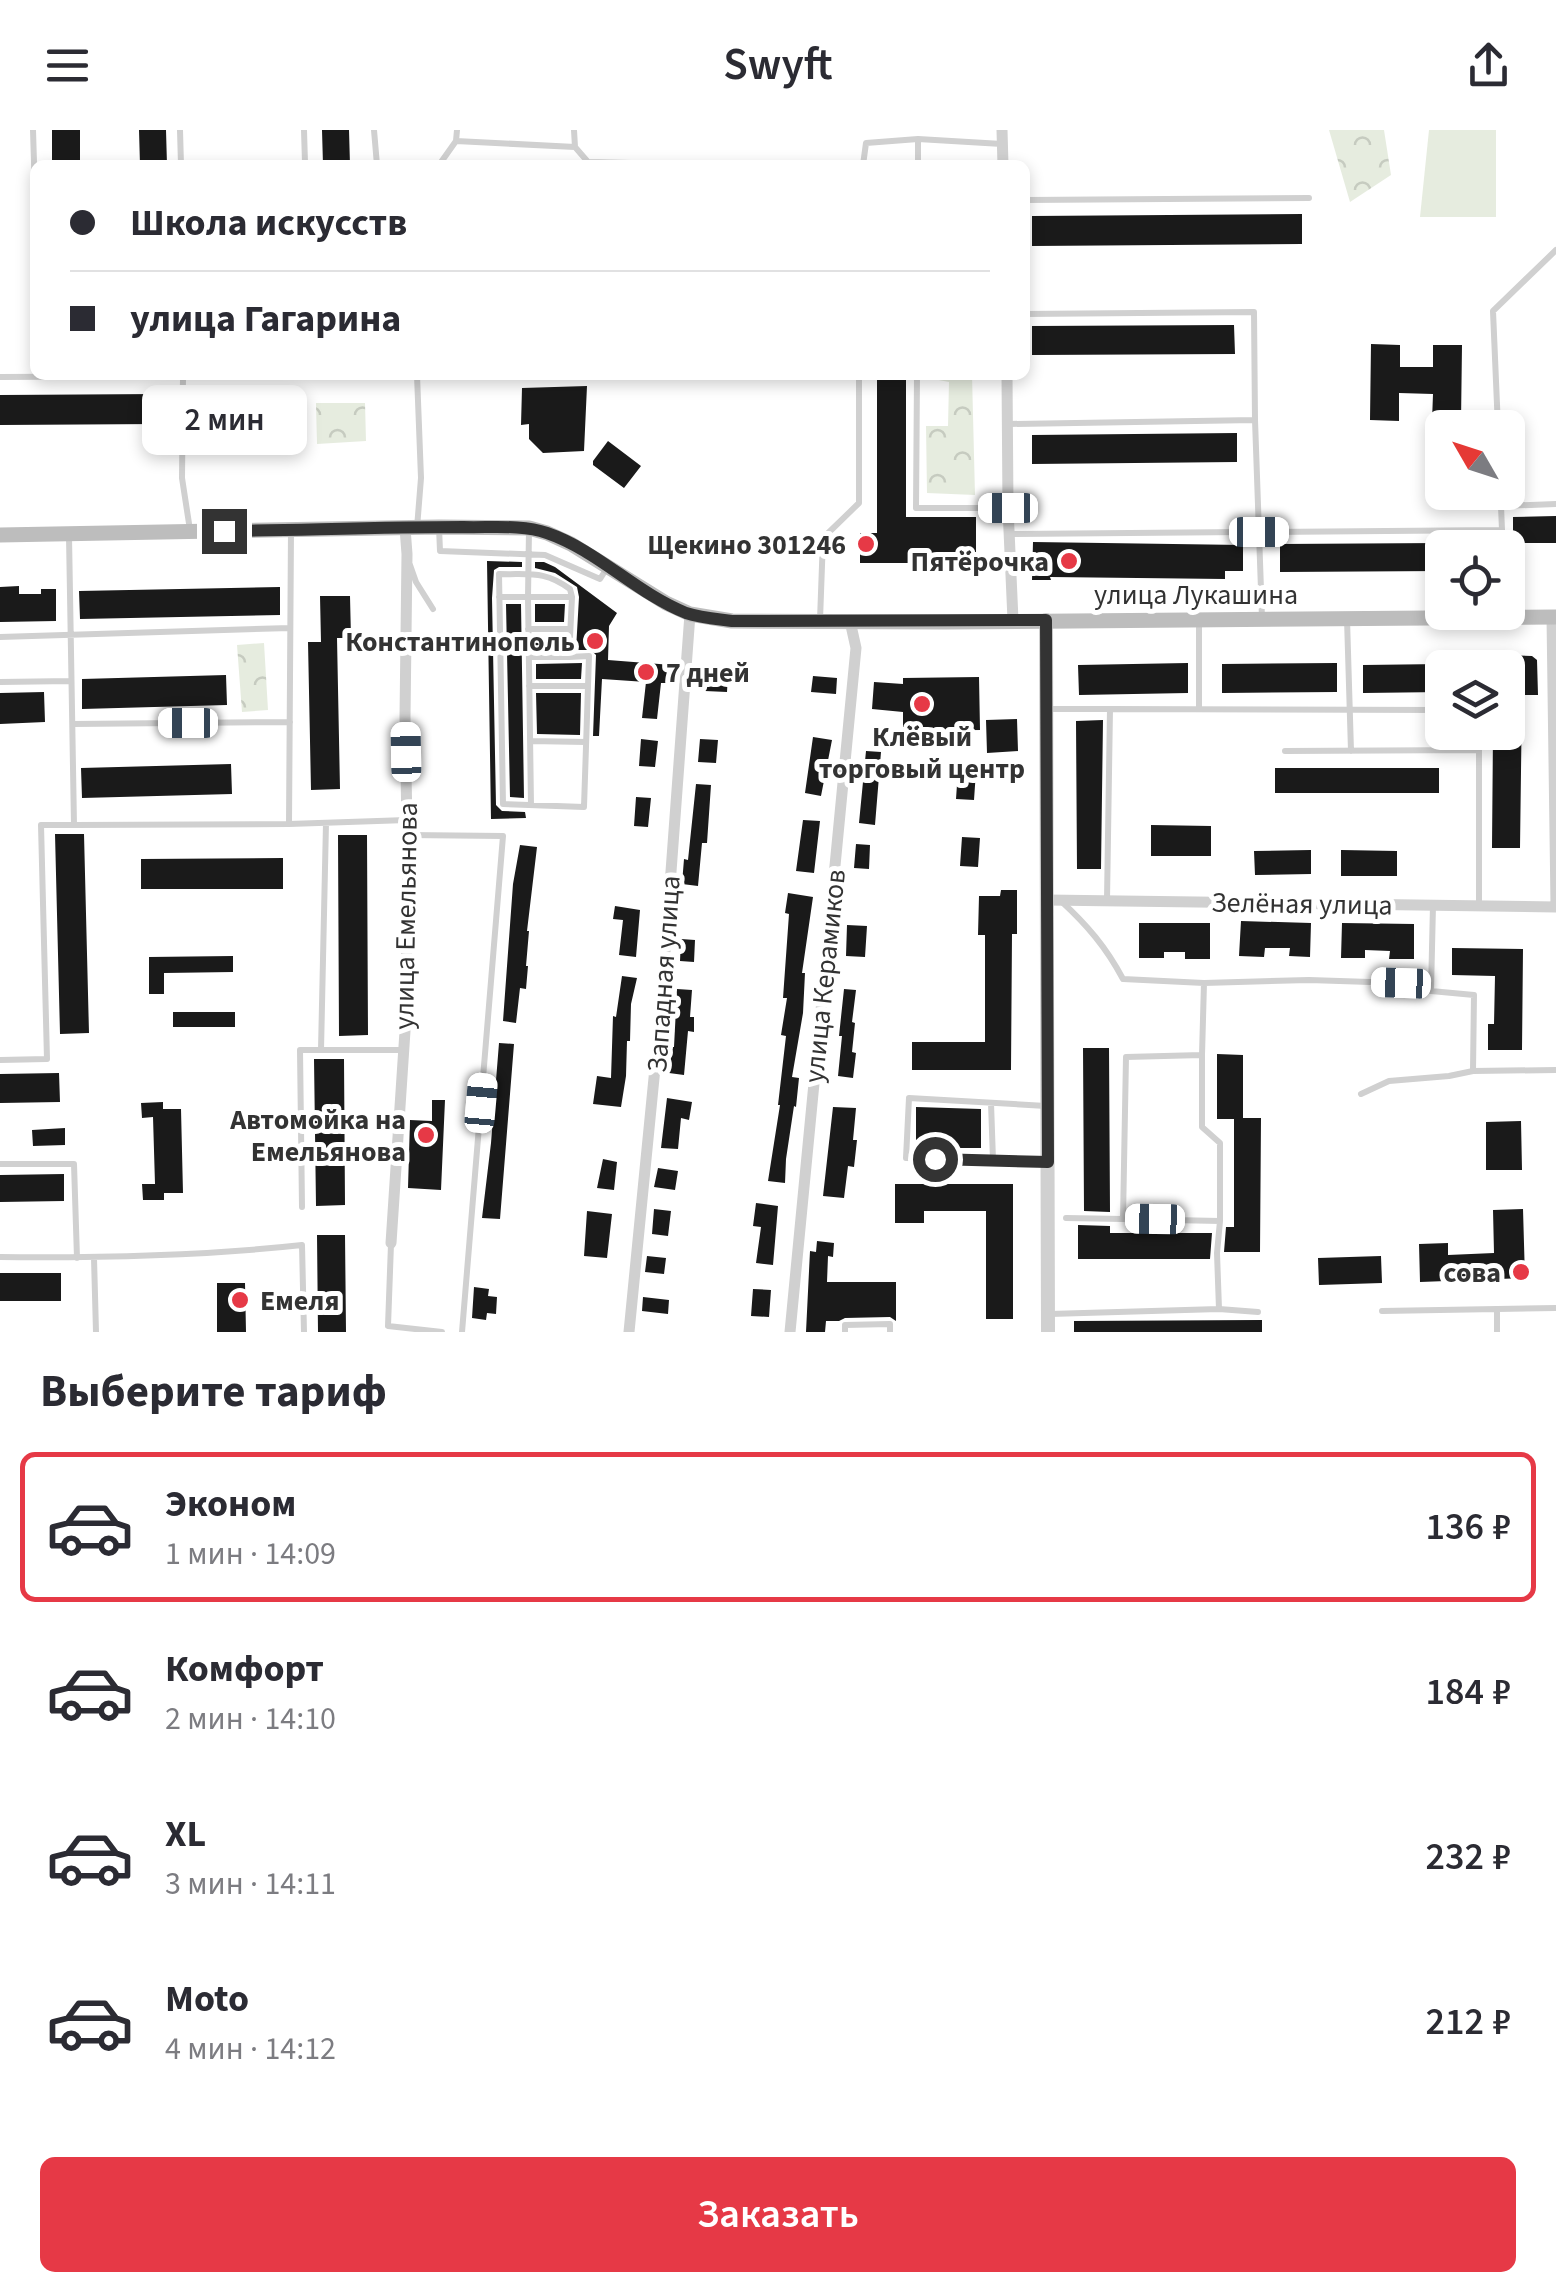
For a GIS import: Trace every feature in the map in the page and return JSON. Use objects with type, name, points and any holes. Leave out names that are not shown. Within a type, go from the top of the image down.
[{"type":"main road","name":"улица Лукашина","points":[[0,536],[529,528],[570,544],[690,614],[732,621],[1425,617]]},
{"type":"main road","name":"улица Лукашина","points":[[1525,616],[1554,617]]},
{"type":"street","points":[[1002,130],[1003,160]]},
{"type":"street","points":[[1006,380],[1013,620]]},
{"type":"street","name":"улица Емельянова","points":[[390,1243],[405,1031],[405,717],[407,554],[411,528]]},
{"type":"street","name":"Западная улица","points":[[630,1332],[662,1007],[690,614]]},
{"type":"street","points":[[1554,617],[1556,906]]},
{"type":"street","points":[[1046,620],[1054,900],[1048,1106],[1048,1332]]},
{"type":"street","name":"улица Керамиков","points":[[790,1332],[856,648],[850,621]]},
{"type":"street","name":"Зелёная улица","points":[[1054,900],[1556,906]]},
{"type":"lane","points":[[33,130],[34,160]]},
{"type":"lane","points":[[180,130],[181,160]]},
{"type":"lane","points":[[304,130],[305,160]]},
{"type":"lane","points":[[374,130],[377,160]]},
{"type":"lane","points":[[443,160],[456,141],[457,130]]},
{"type":"lane","points":[[574,130],[575,147],[586,160]]},
{"type":"lane","points":[[918,139],[918,160]]},
{"type":"lane","points":[[864,160],[866,143],[918,139],[1003,144]]},
{"type":"lane","points":[[456,141],[575,147]]},
{"type":"lane","points":[[1030,200],[1309,198]]},
{"type":"lane","points":[[1497,410],[1493,311],[1556,250]]},
{"type":"lane","points":[[1030,314],[1254,312],[1262,619]]},
{"type":"lane","points":[[0,377],[30,376]]},
{"type":"lane","points":[[183,380],[182,478],[191,532]]},
{"type":"lane","points":[[411,528],[421,478],[417,380]]},
{"type":"lane","points":[[820,621],[822,538],[859,503],[858,380]]},
{"type":"lane","points":[[916,380],[916,508],[1008,508]]},
{"type":"lane","points":[[1008,424],[1255,420]]},
{"type":"lane","points":[[1525,505],[1556,504]]},
{"type":"lane","points":[[1502,510],[1502,530]]},
{"type":"lane","points":[[440,527],[440,551],[544,555],[600,580],[607,567]]},
{"type":"lane","points":[[529,528],[531,805]]},
{"type":"lane","points":[[289,824],[291,530]]},
{"type":"lane","points":[[1009,534],[1425,531]]},
{"type":"lane","points":[[68,534],[74,825]]},
{"type":"lane","points":[[407,554],[416,582],[434,609]]},
{"type":"lane","points":[[528,657],[569,657],[589,656],[584,807],[503,804],[499,574],[552,576],[570,589],[569,657]]},
{"type":"lane","points":[[499,597],[572,597]]},
{"type":"lane","points":[[1347,618],[1352,751]]},
{"type":"lane","points":[[1199,619],[1199,709]]},
{"type":"lane","points":[[0,637],[290,628]]},
{"type":"lane","points":[[528,629],[570,629]]},
{"type":"lane","points":[[0,682],[71,681]]},
{"type":"lane","points":[[529,686],[588,686]]},
{"type":"lane","points":[[1046,708],[1425,710]]},
{"type":"lane","points":[[1108,901],[1110,709]]},
{"type":"lane","points":[[73,724],[290,722]]},
{"type":"lane","points":[[530,741],[586,742]]},
{"type":"lane","points":[[1284,752],[1479,750],[1479,906]]},
{"type":"lane","points":[[0,1060],[46,1059],[41,824],[407,820]]},
{"type":"lane","points":[[321,1050],[326,823]]},
{"type":"lane","points":[[406,835],[503,836],[462,1332]]},
{"type":"lane","points":[[1054,900],[1088,926],[1123,978],[1431,984]]},
{"type":"lane","points":[[1433,905],[1431,992],[1474,995],[1473,1071]]},
{"type":"lane","points":[[1204,982],[1202,1126],[1220,1143],[1219,1308]]},
{"type":"lane","points":[[302,1208],[300,1050],[402,1050]]},
{"type":"lane","points":[[1123,1219],[1126,1057],[1202,1055]]},
{"type":"lane","points":[[1361,1094],[1389,1081],[1473,1071],[1556,1070]]},
{"type":"lane","points":[[1048,1106],[909,1098],[906,1158],[1048,1162]]},
{"type":"lane","points":[[991,1103],[993,1160]]},
{"type":"lane","points":[[0,1164],[74,1164],[77,1258]]},
{"type":"lane","points":[[1066,1218],[1220,1221]]},
{"type":"lane","points":[[390,1243],[388,1326],[442,1332]]},
{"type":"lane","points":[[0,1257],[222,1254],[302,1245],[304,1332]]},
{"type":"lane","points":[[94,1258],[96,1332]]},
{"type":"lane","points":[[1048,1314],[1219,1308],[1258,1312]]},
{"type":"lane","points":[[1382,1311],[1556,1308]]},
{"type":"lane","points":[[1497,1309],[1497,1332]]},
{"type":"lane","points":[[845,1332],[844,1325],[890,1324],[890,1332]]},
{"type":"green space","points":[[1329,130],[1384,130],[1391,175],[1350,202]]},
{"type":"green space","points":[[1429,130],[1496,130],[1496,217],[1420,217]]},
{"type":"green space","points":[[939,380],[972,380],[975,495],[927,493],[926,426],[948,426],[949,382]]},
{"type":"green space","points":[[316,403],[365,403],[366,441],[317,444]]},
{"type":"green space","points":[[264,643],[268,710],[242,712],[237,645]]},
{"type":"building","points":[[52,130],[80,130],[80,160],[52,160]]},
{"type":"building","points":[[139,130],[166,130],[167,160],[140,160]]},
{"type":"building","points":[[322,130],[349,130],[350,160],[323,160]]},
{"type":"building","points":[[1302,214],[1302,244],[1032,246],[1032,216]]},
{"type":"building","points":[[1234,325],[1235,354],[1032,355],[1032,326]]},
{"type":"building","points":[[1371,344],[1400,345],[1400,367],[1433,367],[1433,345],[1462,345],[1461,410],[1432,410],[1433,394],[1399,393],[1399,421],[1370,420]]},
{"type":"building","points":[[877,380],[906,380],[906,517],[976,517],[976,563],[860,563],[860,533],[877,533]]},
{"type":"building","points":[[587,386],[584,451],[543,453],[529,439],[529,424],[521,425],[522,388]]},
{"type":"building","points":[[160,394],[160,424],[0,425],[0,395]]},
{"type":"building","points":[[1237,433],[1237,462],[1032,464],[1032,435]]},
{"type":"building","points":[[608,441],[641,466],[624,488],[593,465]]},
{"type":"building","points":[[1556,516],[1556,543],[1525,543],[1525,530],[1513,530],[1513,517]]},
{"type":"building","points":[[1033,542],[1243,545],[1243,571],[1225,571],[1225,579],[1032,580]]},
{"type":"building","points":[[1425,543],[1425,571],[1280,572],[1280,544]]},
{"type":"building","points":[[487,561],[522,562],[522,567],[494,570],[492,598],[496,805],[502,811],[525,812],[526,818],[491,819]]},
{"type":"building","points":[[535,562],[555,567],[617,613],[609,626],[608,660],[672,665],[670,683],[661,683],[657,719],[642,718],[646,682],[602,679],[599,736],[593,736],[596,655],[591,650],[576,650],[577,587],[555,573],[535,568]]},
{"type":"building","points":[[19,586],[19,594],[56,589],[56,621],[0,622],[0,587]]},
{"type":"building","points":[[280,587],[280,615],[80,619],[79,591]]},
{"type":"building","points":[[320,596],[350,596],[351,638],[337,638],[340,789],[311,790],[308,642],[321,642]]},
{"type":"building","points":[[506,604],[521,604],[524,798],[510,797]]},
{"type":"building","points":[[535,604],[565,604],[564,622],[535,622]]},
{"type":"building","points":[[535,636],[563,636],[562,650],[536,650]]},
{"type":"building","points":[[1525,656],[1537,660],[1538,695],[1525,695]]},
{"type":"building","points":[[582,663],[581,679],[536,679],[536,664]]},
{"type":"building","points":[[1188,663],[1188,693],[1079,695],[1078,665]]},
{"type":"building","points":[[1337,663],[1337,692],[1222,693],[1222,664]]},
{"type":"building","points":[[1425,664],[1425,692],[1363,693],[1363,665]]},
{"type":"building","points":[[706,673],[728,673],[727,692],[705,691]]},
{"type":"building","points":[[226,675],[227,705],[82,709],[82,679]]},
{"type":"building","points":[[813,676],[837,678],[836,694],[811,692]]},
{"type":"building","points":[[979,677],[980,730],[903,731],[903,712],[872,709],[874,682],[903,684],[903,678]]},
{"type":"building","points":[[44,692],[45,722],[0,724],[0,693]]},
{"type":"building","points":[[536,693],[581,693],[580,735],[537,734]]},
{"type":"building","points":[[1017,719],[1018,751],[987,753],[986,720]]},
{"type":"building","points":[[1103,720],[1101,869],[1077,869],[1076,721]]},
{"type":"building","points":[[813,737],[832,740],[821,796],[805,793]]},
{"type":"building","points":[[641,739],[658,741],[655,767],[639,766]]},
{"type":"building","points":[[700,739],[718,740],[716,763],[698,762]]},
{"type":"building","points":[[1493,750],[1521,750],[1520,848],[1492,848]]},
{"type":"building","points":[[866,751],[881,752],[875,825],[859,823]]},
{"type":"building","points":[[231,764],[232,794],[82,798],[81,768]]},
{"type":"building","points":[[1275,768],[1439,768],[1439,793],[1275,793]]},
{"type":"building","points":[[958,770],[976,771],[974,800],[956,799]]},
{"type":"building","points":[[696,784],[711,785],[707,843],[702,843],[698,886],[682,884]]},
{"type":"building","points":[[636,797],[651,798],[648,827],[634,826]]},
{"type":"building","points":[[803,820],[820,821],[814,873],[796,871]]},
{"type":"building","points":[[1151,825],[1211,826],[1211,856],[1151,856]]},
{"type":"building","points":[[55,834],[84,834],[89,1033],[60,1034]]},
{"type":"building","points":[[338,835],[367,835],[368,1035],[339,1036]]},
{"type":"building","points":[[962,837],[980,838],[978,867],[960,866]]},
{"type":"building","points":[[856,844],[870,845],[869,869],[854,868]]},
{"type":"building","points":[[520,845],[537,847],[527,931],[526,989],[520,988],[516,1023],[503,1021],[513,884]]},
{"type":"building","points":[[1311,850],[1311,874],[1255,875],[1254,851]]},
{"type":"building","points":[[1341,850],[1397,851],[1397,876],[1341,876]]},
{"type":"building","points":[[283,858],[283,889],[141,889],[141,859]]},
{"type":"building","points":[[1001,890],[1017,890],[1017,934],[1012,934],[1011,1070],[912,1070],[912,1042],[985,1042],[985,935],[978,935],[979,896],[1000,896]]},
{"type":"building","points":[[788,893],[813,897],[802,973],[803,1013],[792,1077],[799,1078],[785,1183],[768,1181],[786,1036],[781,1035],[787,998],[783,998]]},
{"type":"building","points":[[615,906],[640,910],[636,957],[619,955],[623,920],[613,919]]},
{"type":"building","points":[[1241,921],[1311,923],[1310,957],[1289,956],[1290,948],[1265,948],[1264,957],[1239,956]]},
{"type":"building","points":[[1139,923],[1210,923],[1210,959],[1185,959],[1185,952],[1164,952],[1164,958],[1139,958]]},
{"type":"building","points":[[1342,923],[1414,924],[1414,959],[1389,959],[1390,951],[1365,950],[1365,958],[1341,958]]},
{"type":"building","points":[[847,925],[867,926],[865,957],[846,956]]},
{"type":"building","points":[[681,939],[695,940],[694,962],[680,961]]},
{"type":"building","points":[[1452,948],[1523,949],[1522,1050],[1488,1050],[1488,1024],[1494,1024],[1495,976],[1452,975]]},
{"type":"building","points":[[233,956],[233,972],[164,973],[164,994],[149,994],[149,957]]},
{"type":"building","points":[[622,976],[637,978],[621,1107],[593,1104],[597,1076],[611,1078],[613,1016],[616,1017]]},
{"type":"building","points":[[677,989],[692,990],[690,1017],[694,1017],[694,1032],[688,1031],[684,1075],[669,1073]]},
{"type":"building","points":[[844,989],[856,990],[853,1078],[838,1076]]},
{"type":"building","points":[[173,1012],[235,1012],[235,1027],[173,1027]]},
{"type":"building","points":[[499,1043],[514,1044],[500,1219],[482,1218]]},
{"type":"building","points":[[1083,1048],[1109,1048],[1110,1212],[1084,1211]]},
{"type":"building","points":[[1217,1054],[1243,1055],[1243,1118],[1261,1118],[1260,1252],[1224,1252],[1226,1227],[1234,1227],[1234,1119],[1217,1119]]},
{"type":"building","points":[[314,1059],[344,1059],[345,1205],[316,1206]]},
{"type":"building","points":[[59,1073],[60,1102],[0,1103],[0,1074]]},
{"type":"building","points":[[667,1098],[692,1102],[689,1120],[681,1118],[678,1149],[661,1148]]},
{"type":"building","points":[[432,1100],[445,1100],[441,1190],[408,1188],[410,1120],[432,1121]]},
{"type":"building","points":[[163,1102],[163,1109],[181,1109],[183,1193],[164,1193],[164,1200],[143,1200],[142,1184],[155,1184],[153,1117],[142,1118],[141,1103]]},
{"type":"building","points":[[833,1107],[856,1108],[854,1167],[848,1166],[844,1198],[823,1196]]},
{"type":"building","points":[[916,1107],[981,1109],[981,1148],[916,1148]]},
{"type":"building","points":[[1521,1121],[1522,1170],[1486,1170],[1486,1122]]},
{"type":"building","points":[[65,1128],[65,1145],[33,1146],[32,1130]]},
{"type":"building","points":[[603,1159],[617,1162],[614,1190],[597,1188]]},
{"type":"building","points":[[658,1168],[678,1171],[675,1190],[654,1187]]},
{"type":"building","points":[[64,1174],[64,1201],[0,1202],[0,1175]]},
{"type":"building","points":[[895,1184],[1013,1184],[1013,1319],[986,1319],[986,1211],[924,1211],[924,1223],[895,1223]]},
{"type":"building","points":[[756,1203],[778,1206],[773,1265],[756,1263],[761,1227],[753,1226]]},
{"type":"building","points":[[654,1209],[671,1211],[668,1236],[652,1234]]},
{"type":"building","points":[[1523,1209],[1525,1278],[1420,1282],[1419,1244],[1448,1243],[1448,1255],[1494,1253],[1493,1210]]},
{"type":"building","points":[[587,1211],[612,1214],[607,1258],[584,1256]]},
{"type":"building","points":[[1078,1225],[1110,1226],[1110,1233],[1212,1233],[1210,1259],[1078,1259]]},
{"type":"building","points":[[317,1235],[345,1235],[346,1332],[318,1332]]},
{"type":"building","points":[[817,1241],[834,1243],[833,1257],[828,1256],[827,1282],[896,1282],[896,1321],[890,1317],[845,1318],[826,1321],[825,1332],[806,1332],[810,1251],[816,1252]]},
{"type":"building","points":[[647,1256],[666,1258],[664,1274],[645,1272]]},
{"type":"building","points":[[1381,1256],[1382,1283],[1319,1285],[1318,1258]]},
{"type":"building","points":[[0,1273],[61,1273],[61,1301],[0,1301]]},
{"type":"building","points":[[217,1283],[245,1283],[246,1332],[217,1332]]},
{"type":"building","points":[[474,1287],[489,1289],[488,1296],[497,1297],[496,1314],[487,1313],[486,1320],[472,1318]]},
{"type":"building","points":[[753,1289],[771,1290],[769,1317],[751,1316]]},
{"type":"building","points":[[643,1297],[669,1300],[668,1314],[642,1311]]},
{"type":"building","points":[[1262,1320],[1262,1332],[1074,1332],[1074,1321]]},
{"type":"place","name":"Щекино 301246","points":[[866,544]]},
{"type":"place","name":"Пятёрочка","points":[[1069,561]]},
{"type":"place","name":"Константинополь","points":[[595,641]]},
{"type":"place","name":"7 дней","points":[[646,672]]},
{"type":"place","name":"Клёвый торговый центр","points":[[922,704]]},
{"type":"place","name":"Автомойка на Емельянова","points":[[426,1135]]},
{"type":"place","name":"сова","points":[[1521,1272]]},
{"type":"place","name":"Емеля","points":[[240,1300]]},
{"type":"route","points":[[224,531],[529,528],[570,544],[666,603],[708,618],[1046,620],[1048,1162],[935,1159]]}]
